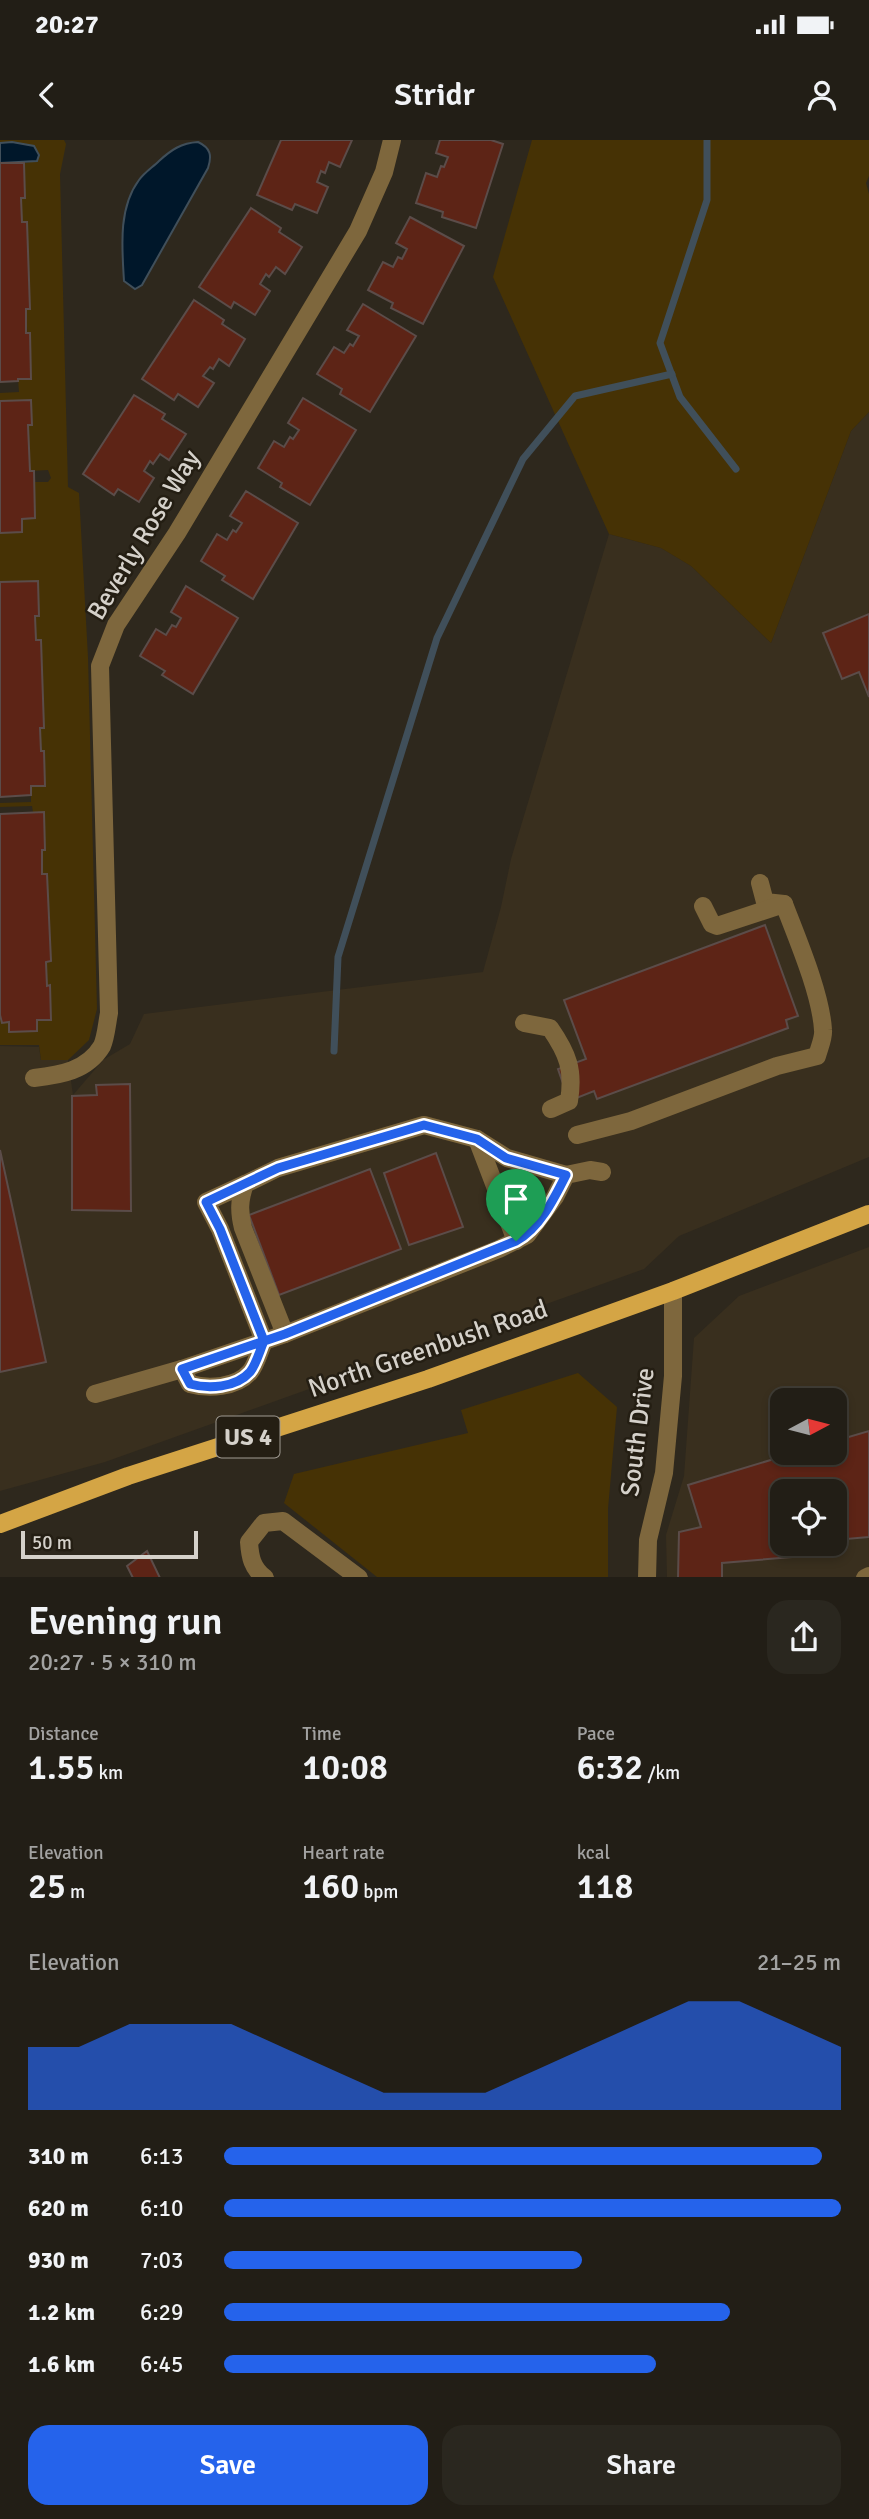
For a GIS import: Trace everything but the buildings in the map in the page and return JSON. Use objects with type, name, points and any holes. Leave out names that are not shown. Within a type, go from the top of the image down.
[{"type":"main road","name":"North Greenbush Road","points":[[0,1524],[128,1476],[428,1379],[673,1292],[869,1214]]},
{"type":"street","name":"Beverly Rose Way","points":[[34,1078],[63,1075],[86,1063],[102,1045],[109,1013],[100,666],[116,625],[177,533],[358,231],[384,172],[392,140]]},
{"type":"street","points":[[760,883],[765,902],[784,904]]},
{"type":"street","points":[[703,906],[712,924],[717,926],[784,904]]},
{"type":"street","points":[[577,1135],[631,1121],[777,1066],[817,1056],[824,1032],[818,1002],[784,904]]},
{"type":"street","points":[[524,1023],[550,1028],[564,1048],[572,1078],[569,1101],[551,1109]]},
{"type":"street","points":[[182,1369],[190,1384],[200,1387],[215,1387],[233,1382],[250,1372],[264,1341],[220,1229],[206,1202],[278,1168],[424,1125],[477,1139],[506,1158],[566,1175],[590,1170],[603,1172]]},
{"type":"street","points":[[477,1139],[516,1241]]},
{"type":"street","points":[[94,1394],[182,1369],[285,1334],[516,1241],[527,1235],[555,1197],[566,1175]]},
{"type":"street","points":[[245,1184],[239,1213],[285,1334]]},
{"type":"street","name":"South Drive","points":[[647,1577],[648,1540],[664,1473],[672,1390],[673,1292]]},
{"type":"street","points":[[265,1577],[257,1572],[250,1558],[249,1542],[264,1523],[283,1521],[359,1577]]},
{"type":"shaded area","points":[[0,140],[64,140],[66,144],[60,174],[68,487],[79,493],[88,657],[97,1009],[89,1040],[68,1060],[41,1060],[39,1045],[0,1045],[0,1015],[2,1022],[9,1022],[9,1031],[37,1031],[37,1020],[50,1020],[46,962],[51,961],[47,875],[42,874],[42,850],[45,850],[44,812],[33,812],[32,806],[0,807],[0,803],[31,802],[31,786],[44,786],[40,728],[44,727],[41,641],[36,640],[35,616],[39,616],[38,582],[0,582],[0,533],[22,532],[22,519],[35,518],[34,482],[48,482],[51,478],[48,470],[30,471],[28,425],[32,424],[31,400],[0,401],[0,393],[19,392],[18,379],[30,379],[26,309],[30,309],[27,222],[22,222],[21,198],[25,197],[24,163],[37,161],[34,146],[0,143]]},
{"type":"shaded area","points":[[532,140],[869,140],[869,176],[866,183],[869,194],[869,412],[851,431],[771,643],[691,566],[661,548],[609,534],[493,277]]},
{"type":"shaded area","points":[[869,412],[869,1157],[679,1236],[644,1269],[105,1462],[0,1491],[0,1046],[39,1047],[41,1060],[68,1060],[73,1095],[103,1060],[130,1044],[144,1014],[483,972],[511,859],[609,534],[661,548],[691,566],[771,643],[851,431]]},
{"type":"shaded area","points":[[869,1247],[869,1577],[667,1577],[666,1535],[684,1476],[694,1338],[739,1296]]},
{"type":"shaded area","points":[[578,1373],[617,1407],[608,1509],[608,1577],[377,1577],[284,1503],[294,1474],[468,1433],[461,1410]]},
{"type":"water","points":[[198,142],[206,147],[209,153],[208,168],[142,285],[135,289],[124,281],[123,255],[124,216],[132,191],[144,174],[168,154],[181,146]]},
{"type":"water","points":[[0,143],[34,146],[39,155],[37,161],[0,163]]},
{"type":"waterway","points":[[707,140],[707,200],[660,343],[680,397],[736,469]]},
{"type":"waterway","points":[[334,1051],[338,957],[437,638],[523,459],[575,396],[672,374]]},
{"type":"route","points":[[516,1241],[285,1334],[264,1341],[182,1369],[190,1384],[200,1387],[215,1387],[233,1382],[250,1372],[264,1341],[220,1229],[206,1202],[278,1168],[424,1125],[477,1139],[506,1158],[566,1175],[555,1197],[527,1235],[516,1241]]}]
